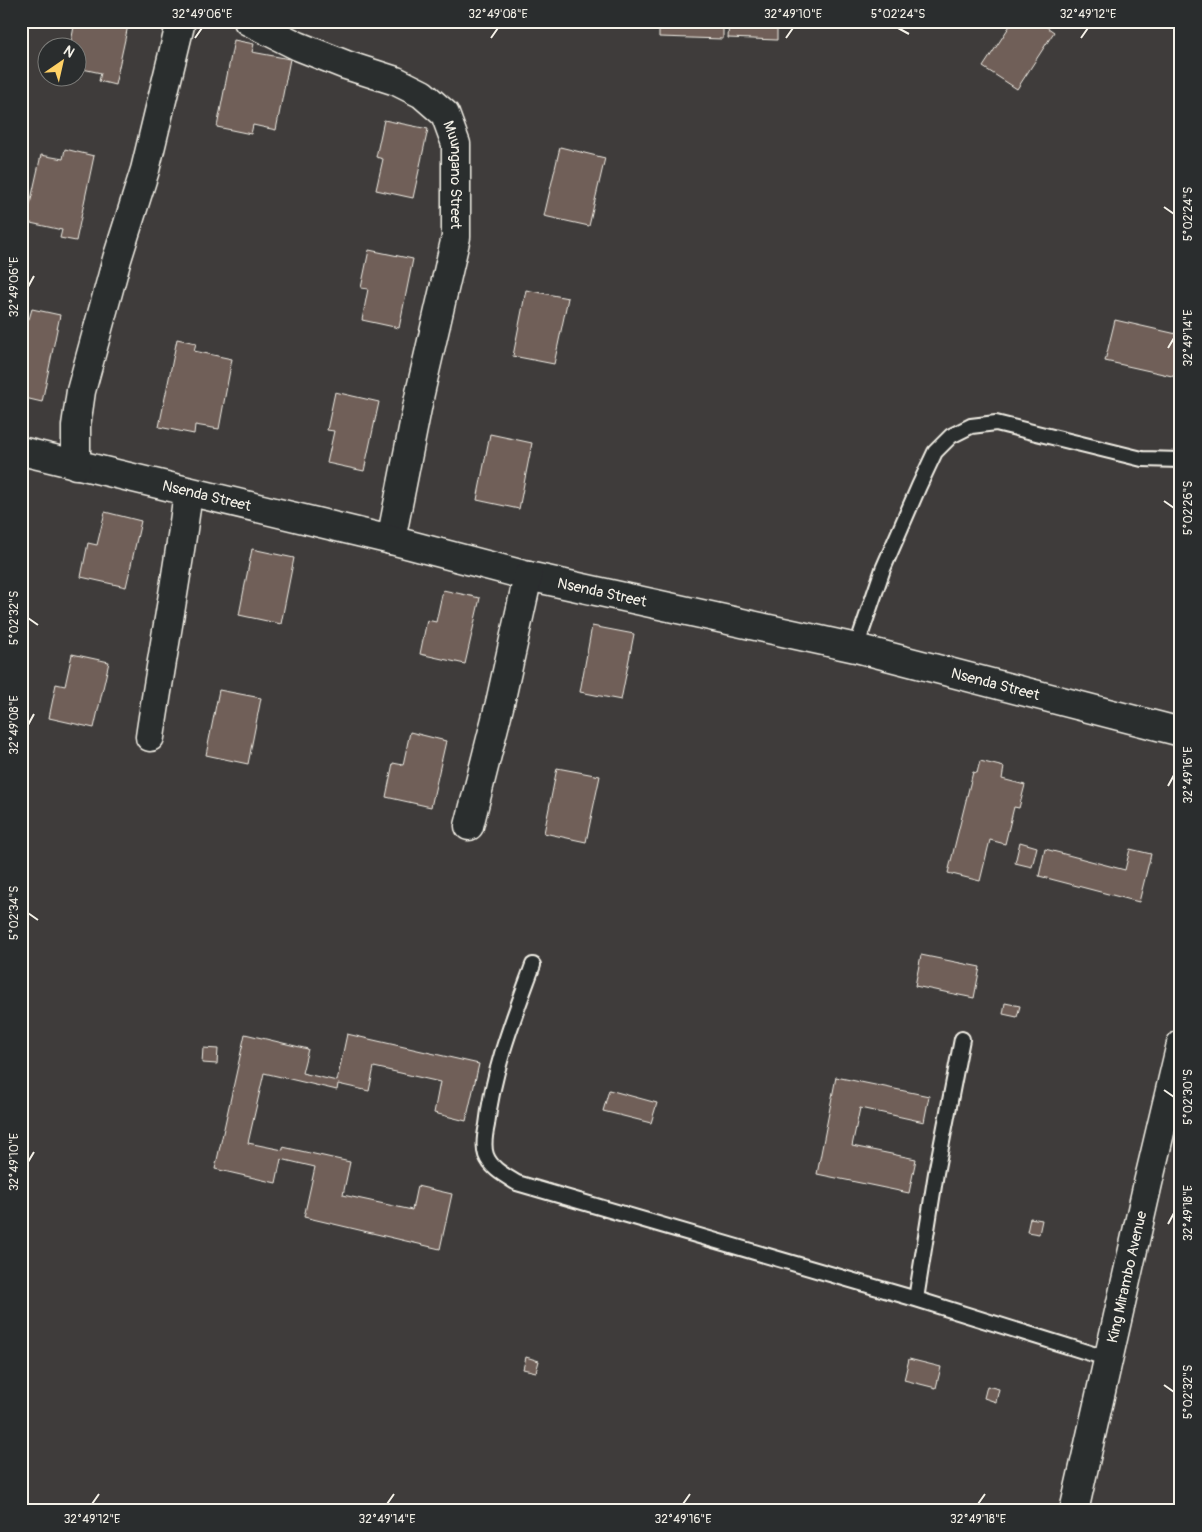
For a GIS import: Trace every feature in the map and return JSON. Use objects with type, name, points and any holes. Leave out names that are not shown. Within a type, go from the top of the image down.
[{"type":"street","points":[[76,466],[76,426],[80,391],[117,259],[145,170],[181,21]]},
{"type":"street","name":"Muungano Street","points":[[248,21],[298,46],[346,65],[396,81],[422,94],[445,114],[456,144],[456,237],[420,393],[391,540]]},
{"type":"street","name":"Nsenda Street","points":[[21,451],[76,466],[391,540],[528,576],[856,648],[1181,732]]},
{"type":"street","points":[[150,737],[167,621],[179,560],[188,492]]},
{"type":"street","points":[[469,826],[500,703],[528,576]]},
{"type":"street","name":"King Mirambo Avenue","points":[[1074,1511],[1181,1044]]},
{"type":"lane","points":[[856,648],[883,569],[919,486],[935,452],[950,436],[971,426],[996,423],[1142,459],[1181,460]]},
{"type":"lane","points":[[533,965],[503,1048],[488,1111],[484,1143],[486,1156],[498,1171],[518,1183],[916,1299],[1109,1359]]},
{"type":"lane","points":[[916,1299],[936,1173],[962,1039]]},
{"type":"building","points":[[75,21],[129,21],[115,85],[99,81],[101,73],[88,70],[88,38],[72,38]]},
{"type":"building","points":[[676,21],[723,21],[723,39],[659,37],[659,24],[676,24]]},
{"type":"building","points":[[729,21],[777,21],[777,40],[728,38]]},
{"type":"building","points":[[1013,21],[1038,21],[1054,32],[1017,89],[983,67]]},
{"type":"building","points":[[234,40],[254,44],[252,52],[290,59],[276,130],[253,125],[251,134],[217,127]]},
{"type":"building","points":[[384,120],[428,129],[413,198],[376,190],[383,159],[376,157]]},
{"type":"building","points":[[560,147],[605,158],[589,226],[544,216]]},
{"type":"building","points":[[65,149],[94,156],[76,241],[60,238],[62,230],[26,222],[41,155],[63,159]]},
{"type":"building","points":[[369,250],[413,259],[399,328],[362,320],[368,289],[361,288]]},
{"type":"building","points":[[526,290],[568,298],[554,364],[513,356]]},
{"type":"building","points":[[32,309],[60,315],[42,402],[25,398],[26,388],[21,387],[21,317],[29,319]]},
{"type":"building","points":[[1115,320],[1181,335],[1181,378],[1105,361]]},
{"type":"building","points":[[177,339],[196,343],[194,351],[232,359],[219,429],[195,425],[194,434],[159,427]]},
{"type":"building","points":[[335,392],[379,402],[364,471],[327,463],[334,431],[327,430]]},
{"type":"building","points":[[490,434],[532,443],[519,509],[477,500]]},
{"type":"building","points":[[105,512],[141,521],[126,587],[81,577],[88,543],[97,545]]},
{"type":"building","points":[[252,549],[294,558],[281,624],[239,615]]},
{"type":"building","points":[[443,590],[480,598],[465,664],[420,654],[427,620],[436,622]]},
{"type":"building","points":[[592,626],[634,634],[621,700],[580,692]]},
{"type":"building","points":[[72,654],[109,662],[94,728],[49,718],[56,684],[65,686]]},
{"type":"building","points":[[219,690],[261,698],[248,764],[206,755]]},
{"type":"building","points":[[410,732],[446,741],[431,807],[386,797],[393,763],[403,765]]},
{"type":"building","points":[[980,761],[1004,767],[1002,779],[1025,785],[1019,808],[1014,807],[1005,844],[990,840],[980,881],[948,873],[973,772],[977,773]]},
{"type":"building","points":[[557,768],[600,776],[586,842],[544,833]]},
{"type":"building","points":[[1020,842],[1037,847],[1032,867],[1015,863]]},
{"type":"building","points":[[1045,849],[1125,870],[1130,849],[1151,854],[1139,902],[1039,876]]},
{"type":"building","points":[[921,955],[980,967],[974,998],[915,986]]},
{"type":"building","points":[[1005,1003],[1020,1006],[1017,1017],[1003,1014]]},
{"type":"building","points":[[245,1034],[308,1049],[302,1073],[337,1081],[347,1034],[479,1064],[466,1121],[434,1113],[440,1082],[374,1067],[369,1091],[338,1084],[337,1090],[264,1073],[248,1143],[283,1150],[283,1147],[350,1162],[343,1195],[412,1210],[417,1186],[452,1194],[440,1249],[304,1217],[315,1167],[281,1159],[276,1183],[215,1169]]},
{"type":"building","points":[[203,1048],[218,1049],[217,1064],[202,1063]]},
{"type":"building","points":[[836,1077],[929,1096],[924,1122],[860,1108],[852,1146],[916,1159],[909,1193],[817,1174]]},
{"type":"building","points":[[609,1090],[657,1103],[651,1123],[603,1111]]},
{"type":"building","points":[[1030,1218],[1042,1220],[1039,1234],[1027,1232]]},
{"type":"building","points":[[526,1357],[539,1361],[536,1372],[523,1369]]},
{"type":"building","points":[[909,1359],[941,1367],[936,1388],[904,1380]]},
{"type":"building","points":[[987,1386],[999,1389],[996,1402],[984,1398]]}]
